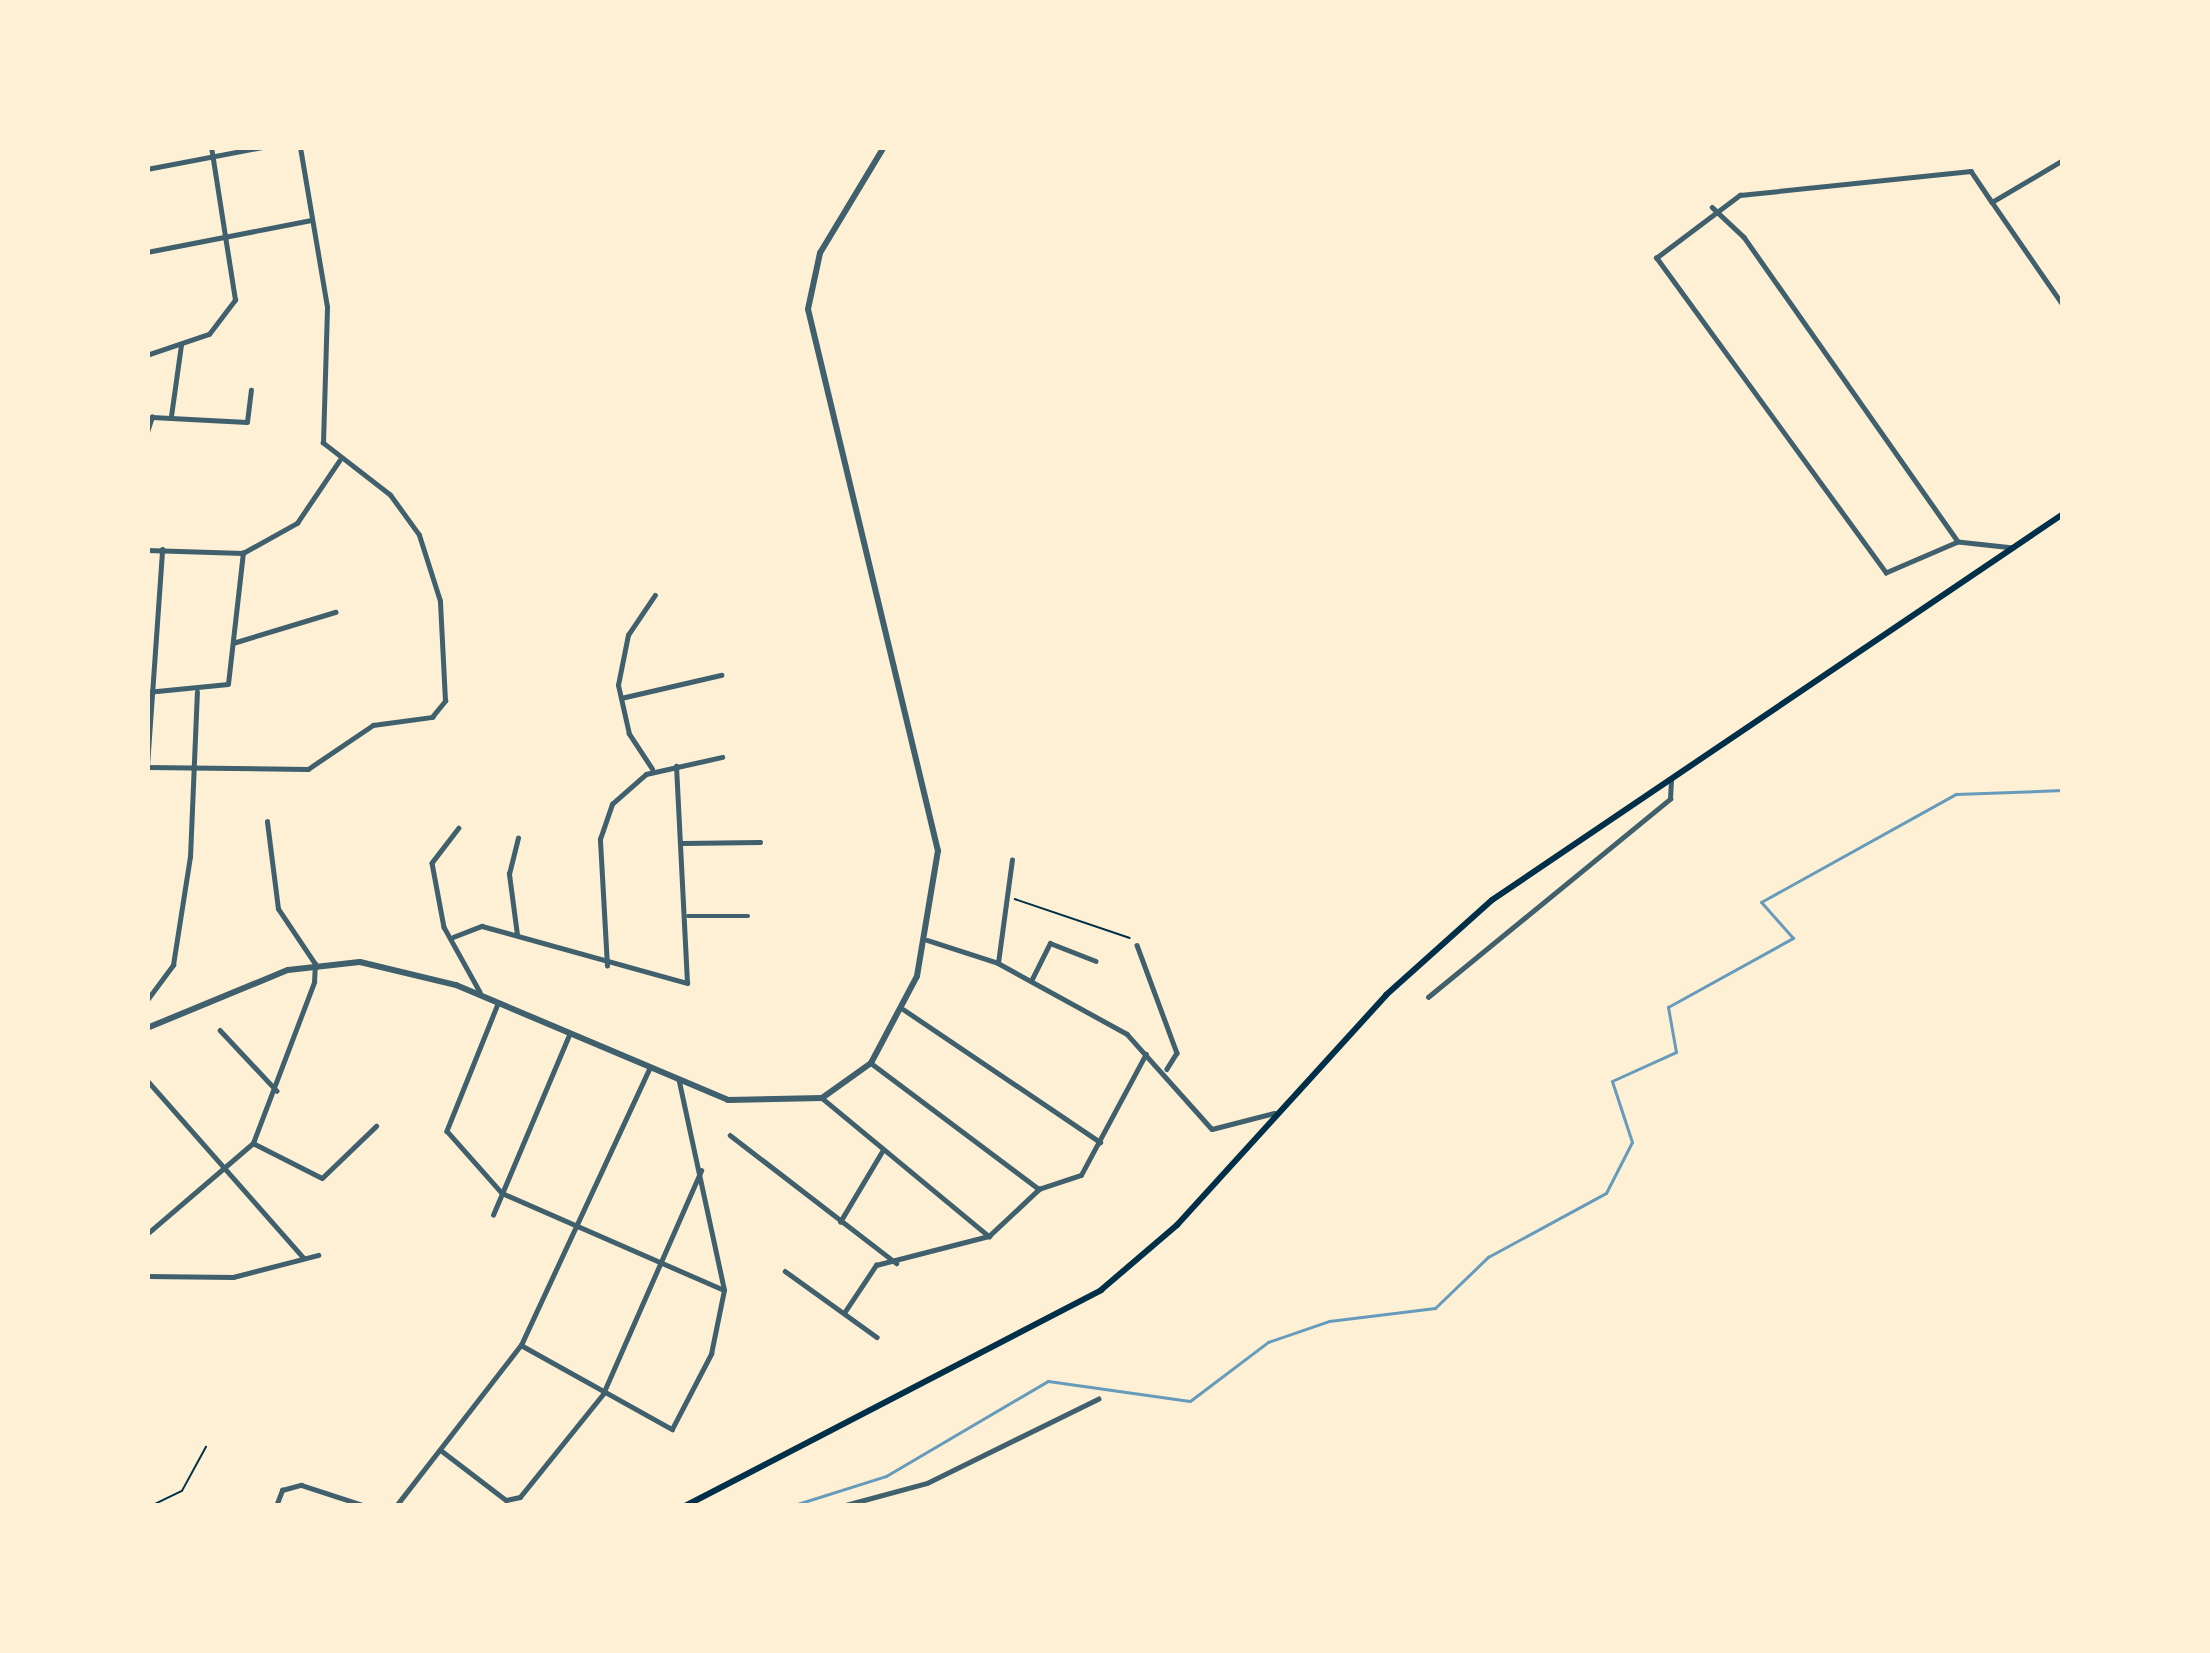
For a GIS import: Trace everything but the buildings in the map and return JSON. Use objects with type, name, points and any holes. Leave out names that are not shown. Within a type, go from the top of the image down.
[{"type":"main road","points":[[685,1506],[1101,1289],[1178,1226],[1274,1113],[1492,900],[2063,514]]},
{"type":"street","points":[[147,355],[181,344],[232,308],[228,236],[211,147]]},
{"type":"street","points":[[147,169],[262,147]]},
{"type":"street","points":[[162,550],[147,767],[308,769],[373,725],[444,706],[443,617],[419,535],[390,495],[323,443],[327,308],[300,147]]},
{"type":"street","points":[[147,1028],[315,964],[375,964],[483,997],[680,1082],[745,1103],[822,1098],[871,1063],[903,1009],[927,940],[939,874],[930,791],[808,309],[820,254],[884,147]]},
{"type":"street","points":[[1992,202],[2063,160]]},
{"type":"street","points":[[2013,548],[1958,542],[1886,573],[1656,258],[1712,208],[1740,195],[1971,171],[2063,305]]},
{"type":"street","points":[[1712,208],[1744,237],[1958,542]]},
{"type":"street","points":[[147,252],[311,220]]},
{"type":"street","points":[[170,418],[181,344]]},
{"type":"street","points":[[147,432],[152,417],[247,422],[251,390]]},
{"type":"street","points":[[147,550],[243,554],[308,512],[340,460]]},
{"type":"street","points":[[150,692],[197,692],[228,685],[243,554]]},
{"type":"street","points":[[654,771],[619,698],[624,647],[655,595]]},
{"type":"street","points":[[232,643],[335,612]]},
{"type":"street","points":[[619,698],[721,675]]},
{"type":"street","points":[[147,1000],[173,964],[194,768],[197,692]]},
{"type":"street","points":[[607,966],[602,830],[618,796],[654,771],[722,757]]},
{"type":"street","points":[[453,938],[476,925],[679,984],[692,974],[676,766]]},
{"type":"street","points":[[1429,997],[1670,800],[1671,778]]},
{"type":"street","points":[[267,822],[278,909],[315,964]]},
{"type":"street","points":[[459,828],[432,863],[453,938],[483,997]]},
{"type":"street","points":[[517,935],[509,874],[518,838]]},
{"type":"street","points":[[682,843],[760,842]]},
{"type":"street","points":[[998,963],[1013,899],[1012,860]]},
{"type":"street","points":[[687,916],[748,916]]},
{"type":"street","points":[[927,940],[998,963],[1031,980],[1146,1054],[1168,1069],[1212,1129],[1274,1113]]},
{"type":"street","points":[[1031,980],[1050,943],[1096,961]]},
{"type":"street","points":[[1137,945],[1177,1053],[1168,1069]]},
{"type":"street","points":[[147,1234],[253,1143],[277,1091],[315,964]]},
{"type":"street","points":[[498,1004],[446,1131],[502,1192],[724,1289]]},
{"type":"street","points":[[903,1009],[1100,1142]]},
{"type":"street","points":[[220,1030],[277,1091]]},
{"type":"street","points":[[493,1215],[569,1035]]},
{"type":"street","points":[[844,1313],[876,1265],[988,1236],[1039,1190],[1081,1175],[1146,1054]]},
{"type":"street","points":[[871,1063],[1039,1190]]},
{"type":"street","points":[[396,1506],[521,1345],[582,1226],[649,1069]]},
{"type":"street","points":[[147,1080],[304,1258]]},
{"type":"street","points":[[521,1345],[672,1429],[711,1354],[724,1289],[680,1082]]},
{"type":"street","points":[[822,1098],[988,1236]]},
{"type":"street","points":[[253,1143],[322,1178],[376,1126]]},
{"type":"street","points":[[730,1135],[896,1263]]},
{"type":"street","points":[[840,1222],[883,1150]]},
{"type":"street","points":[[442,1451],[513,1501],[603,1394],[701,1171]]},
{"type":"street","points":[[147,1276],[233,1277],[318,1255]]},
{"type":"street","points":[[785,1271],[877,1337]]},
{"type":"street","points":[[842,1506],[927,1483],[1098,1399]]},
{"type":"street","points":[[277,1506],[282,1490],[301,1485],[366,1506]]},
{"type":"path","points":[[1013,899],[1137,945]]},
{"type":"path","points":[[151,1506],[182,1491],[206,1447]]},
{"type":"waterway","points":[[791,1506],[886,1476],[1048,1381],[1190,1401],[1268,1342],[1329,1321],[1435,1308],[1488,1257],[1606,1193],[1632,1142],[1612,1081],[1676,1052],[1668,1007],[1793,938],[1761,902],[1956,794],[2063,790]]}]
